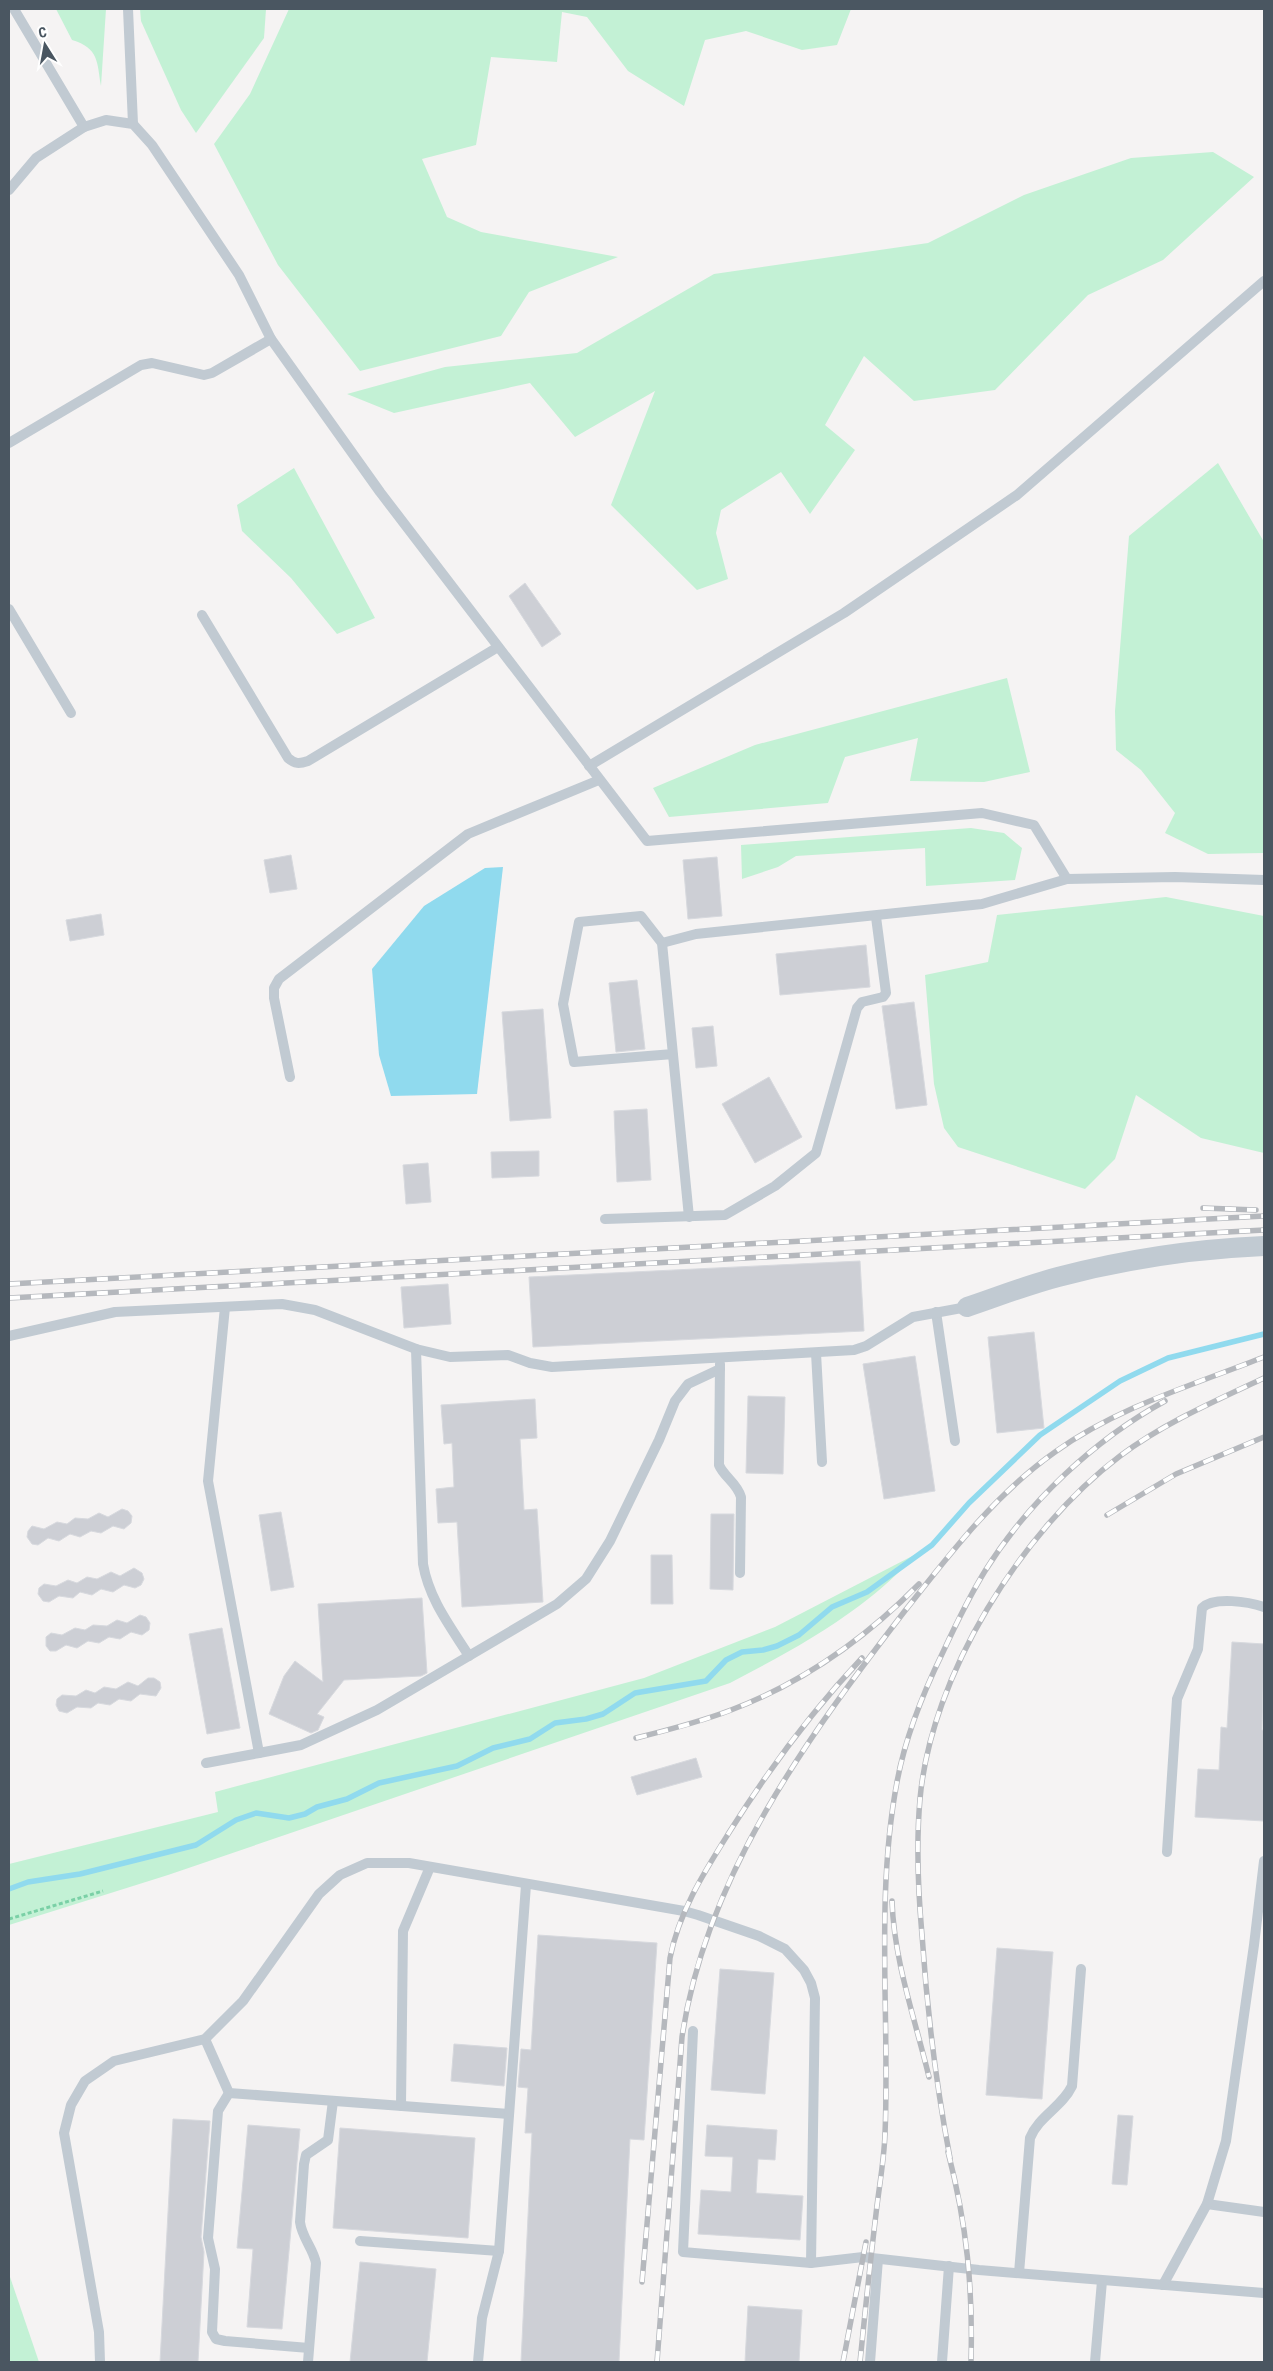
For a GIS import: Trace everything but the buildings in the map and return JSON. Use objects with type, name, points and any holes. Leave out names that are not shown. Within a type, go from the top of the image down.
[{"type":"street","points":[[967,1307],[1055,1277],[1133,1259],[1264,1246]]},
{"type":"lane","points":[[128,9],[133,124]]},
{"type":"lane","points":[[13,13],[84,127]]},
{"type":"lane","points":[[9,190],[36,158],[84,127],[106,120],[133,124],[168,167],[239,275],[271,339],[380,492],[646,841],[982,813],[1034,825],[1067,879]]},
{"type":"lane","points":[[589,766],[844,613],[1017,495],[1264,281]]},
{"type":"lane","points":[[9,443],[141,365],[152,363],[204,375],[212,373],[271,339]]},
{"type":"lane","points":[[9,609],[71,712]]},
{"type":"lane","points":[[202,614],[288,758],[293,763],[300,764],[498,647]]},
{"type":"lane","points":[[290,1077],[274,998],[274,988],[279,979],[468,834],[599,780]]},
{"type":"lane","points":[[662,943],[696,934],[876,917],[982,904],[1067,879],[1175,877],[1264,880]]},
{"type":"lane","points":[[673,1054],[574,1062],[563,1004],[579,922],[641,916],[662,943],[673,1054],[689,1218]]},
{"type":"lane","points":[[605,1220],[725,1215],[775,1186],[816,1152],[857,1008],[862,1002],[883,997],[886,993],[876,917]]},
{"type":"lane","points":[[9,1336],[115,1312],[282,1304],[315,1310],[416,1349],[450,1357],[508,1355],[535,1364],[552,1367],[854,1350],[866,1346],[913,1317],[967,1307]]},
{"type":"lane","points":[[225,1307],[208,1481],[259,1753]]},
{"type":"lane","points":[[936,1312],[955,1441]]},
{"type":"lane","points":[[416,1349],[423,1564],[433,1599],[469,1656]]},
{"type":"lane","points":[[816,1353],[822,1462]]},
{"type":"lane","points":[[720,1358],[719,1464],[741,1496],[740,1573]]},
{"type":"lane","points":[[206,1763],[301,1745],[377,1710],[557,1604],[586,1579],[610,1541],[659,1440],[675,1401],[688,1384],[720,1369]]},
{"type":"lane","points":[[1167,1852],[1177,1699],[1198,1649],[1202,1608],[1206,1604],[1216,1602],[1256,1604],[1264,1608]]},
{"type":"lane","points":[[100,2362],[99,2332],[64,2133],[71,2105],[85,2081],[114,2061],[205,2039],[243,2001],[319,1894],[340,1875],[367,1863],[409,1864],[430,1867],[684,1911],[774,1942],[796,1958],[811,1983],[815,1998],[811,2263]]},
{"type":"lane","points":[[1163,2285],[1207,2204],[1226,2141],[1254,1945],[1263,1866]]},
{"type":"lane","points":[[401,2106],[403,1930],[430,1867]]},
{"type":"lane","points":[[478,2362],[482,2318],[499,2251],[526,1885]]},
{"type":"lane","points":[[1019,2273],[1030,2138],[1040,2121],[1067,2097],[1072,2086],[1082,1969]]},
{"type":"lane","points":[[693,2031],[683,2252],[811,2263],[863,2257],[1102,2281],[1264,2293]]},
{"type":"lane","points":[[205,2039],[229,2093]]},
{"type":"lane","points":[[229,2093],[509,2114]]},
{"type":"lane","points":[[229,2093],[218,2111],[209,2218],[208,2245],[215,2269],[212,2332],[216,2339],[225,2341],[309,2348]]},
{"type":"lane","points":[[308,2362],[316,2263],[314,2252],[301,2232],[304,2164],[306,2156],[328,2140],[333,2101]]},
{"type":"lane","points":[[1207,2204],[1264,2212]]},
{"type":"lane","points":[[360,2241],[499,2251]]},
{"type":"lane","points":[[870,2362],[878,2259]]},
{"type":"lane","points":[[942,2362],[949,2266]]},
{"type":"lane","points":[[1095,2362],[1102,2281]]},
{"type":"path","points":[[9,1919],[103,1891]]},
{"type":"green space","points":[[56,9],[106,9],[101,86],[95,57],[87,47],[72,40]]},
{"type":"green space","points":[[140,9],[266,9],[264,38],[196,133],[181,110],[141,21]]},
{"type":"green space","points":[[289,9],[851,9],[837,45],[802,50],[746,31],[705,40],[684,106],[628,71],[587,17],[562,12],[557,62],[491,57],[476,145],[422,159],[447,217],[481,232],[618,257],[529,292],[501,336],[360,371],[278,265],[214,144],[250,94]]},
{"type":"green space","points":[[1213,152],[1254,177],[1163,260],[1088,295],[995,390],[914,401],[864,356],[825,425],[855,450],[810,514],[781,472],[721,510],[716,533],[728,579],[697,590],[611,505],[655,391],[575,437],[530,383],[394,413],[347,394],[445,367],[577,353],[714,274],[928,243],[1024,195],[1131,158]]},
{"type":"green space","points":[[1218,463],[1264,542],[1264,853],[1208,854],[1165,833],[1175,813],[1141,770],[1116,750],[1115,711],[1129,536]]},
{"type":"green space","points":[[294,468],[375,618],[337,634],[291,578],[242,531],[237,505]]},
{"type":"green space","points":[[1007,678],[1030,772],[984,782],[910,781],[918,738],[845,757],[828,803],[669,817],[653,788],[755,745]]},
{"type":"green space","points":[[971,828],[1004,833],[1022,848],[1015,880],[926,886],[925,848],[796,856],[778,867],[742,879],[741,845]]},
{"type":"green space","points":[[1166,897],[1264,916],[1264,1153],[1201,1138],[1136,1095],[1115,1159],[1085,1189],[958,1147],[944,1128],[934,1084],[925,975],[988,962],[997,915]]},
{"type":"green space","points":[[920,1552],[875,1593],[844,1617],[796,1647],[730,1683],[168,1875],[9,1925],[9,1864],[218,1812],[215,1792],[644,1678],[775,1627]]},
{"type":"green space","points":[[9,2274],[39,2362],[9,2362]]},
{"type":"water","points":[[503,867],[477,1094],[391,1096],[379,1055],[372,969],[424,906],[485,868]]},
{"type":"waterway","points":[[9,1889],[28,1882],[80,1874],[196,1845],[236,1820],[256,1813],[289,1818],[305,1814],[317,1807],[347,1799],[379,1783],[457,1766],[493,1748],[530,1739],[555,1723],[586,1719],[603,1714],[635,1693],[706,1681],[726,1660],[742,1652],[763,1650],[777,1646],[799,1635],[832,1607],[867,1592],[932,1545],[969,1503],[1040,1435],[1120,1381],[1168,1358],[1264,1334]]},
{"type":"railway","points":[[1203,1208],[1256,1210]]},
{"type":"railway","points":[[9,1284],[1264,1216]]},
{"type":"railway","points":[[9,1298],[1264,1230]]},
{"type":"railway","points":[[657,2362],[682,2037],[694,1978],[713,1920],[737,1865],[797,1759],[904,1612],[974,1526],[1012,1487],[1055,1452],[1104,1422],[1156,1398],[1264,1357]]},
{"type":"railway","points":[[950,2158],[940,2102],[929,2019],[918,1867],[920,1799],[928,1752],[942,1704],[962,1655],[987,1609],[1017,1564],[1049,1523],[1084,1487],[1120,1456],[1154,1433],[1190,1413],[1264,1378]]},
{"type":"railway","points":[[860,2362],[885,2134],[885,1914],[890,1826],[900,1765],[915,1716],[928,1683],[968,1601],[1002,1545],[1021,1521],[1042,1497],[1088,1454],[1113,1434],[1165,1401]]},
{"type":"railway","points":[[1107,1515],[1176,1474],[1264,1437]]},
{"type":"railway","points":[[636,1738],[719,1714],[783,1687],[808,1673],[855,1640],[899,1604],[919,1584]]},
{"type":"railway","points":[[642,2282],[670,1958],[674,1941],[686,1908],[702,1876],[760,1785],[792,1741],[862,1658]]},
{"type":"railway","points":[[892,1901],[901,1968],[929,2077]]},
{"type":"railway","points":[[948,2152],[960,2205],[970,2282],[971,2362]]},
{"type":"railway","points":[[843,2362],[866,2242]]}]
